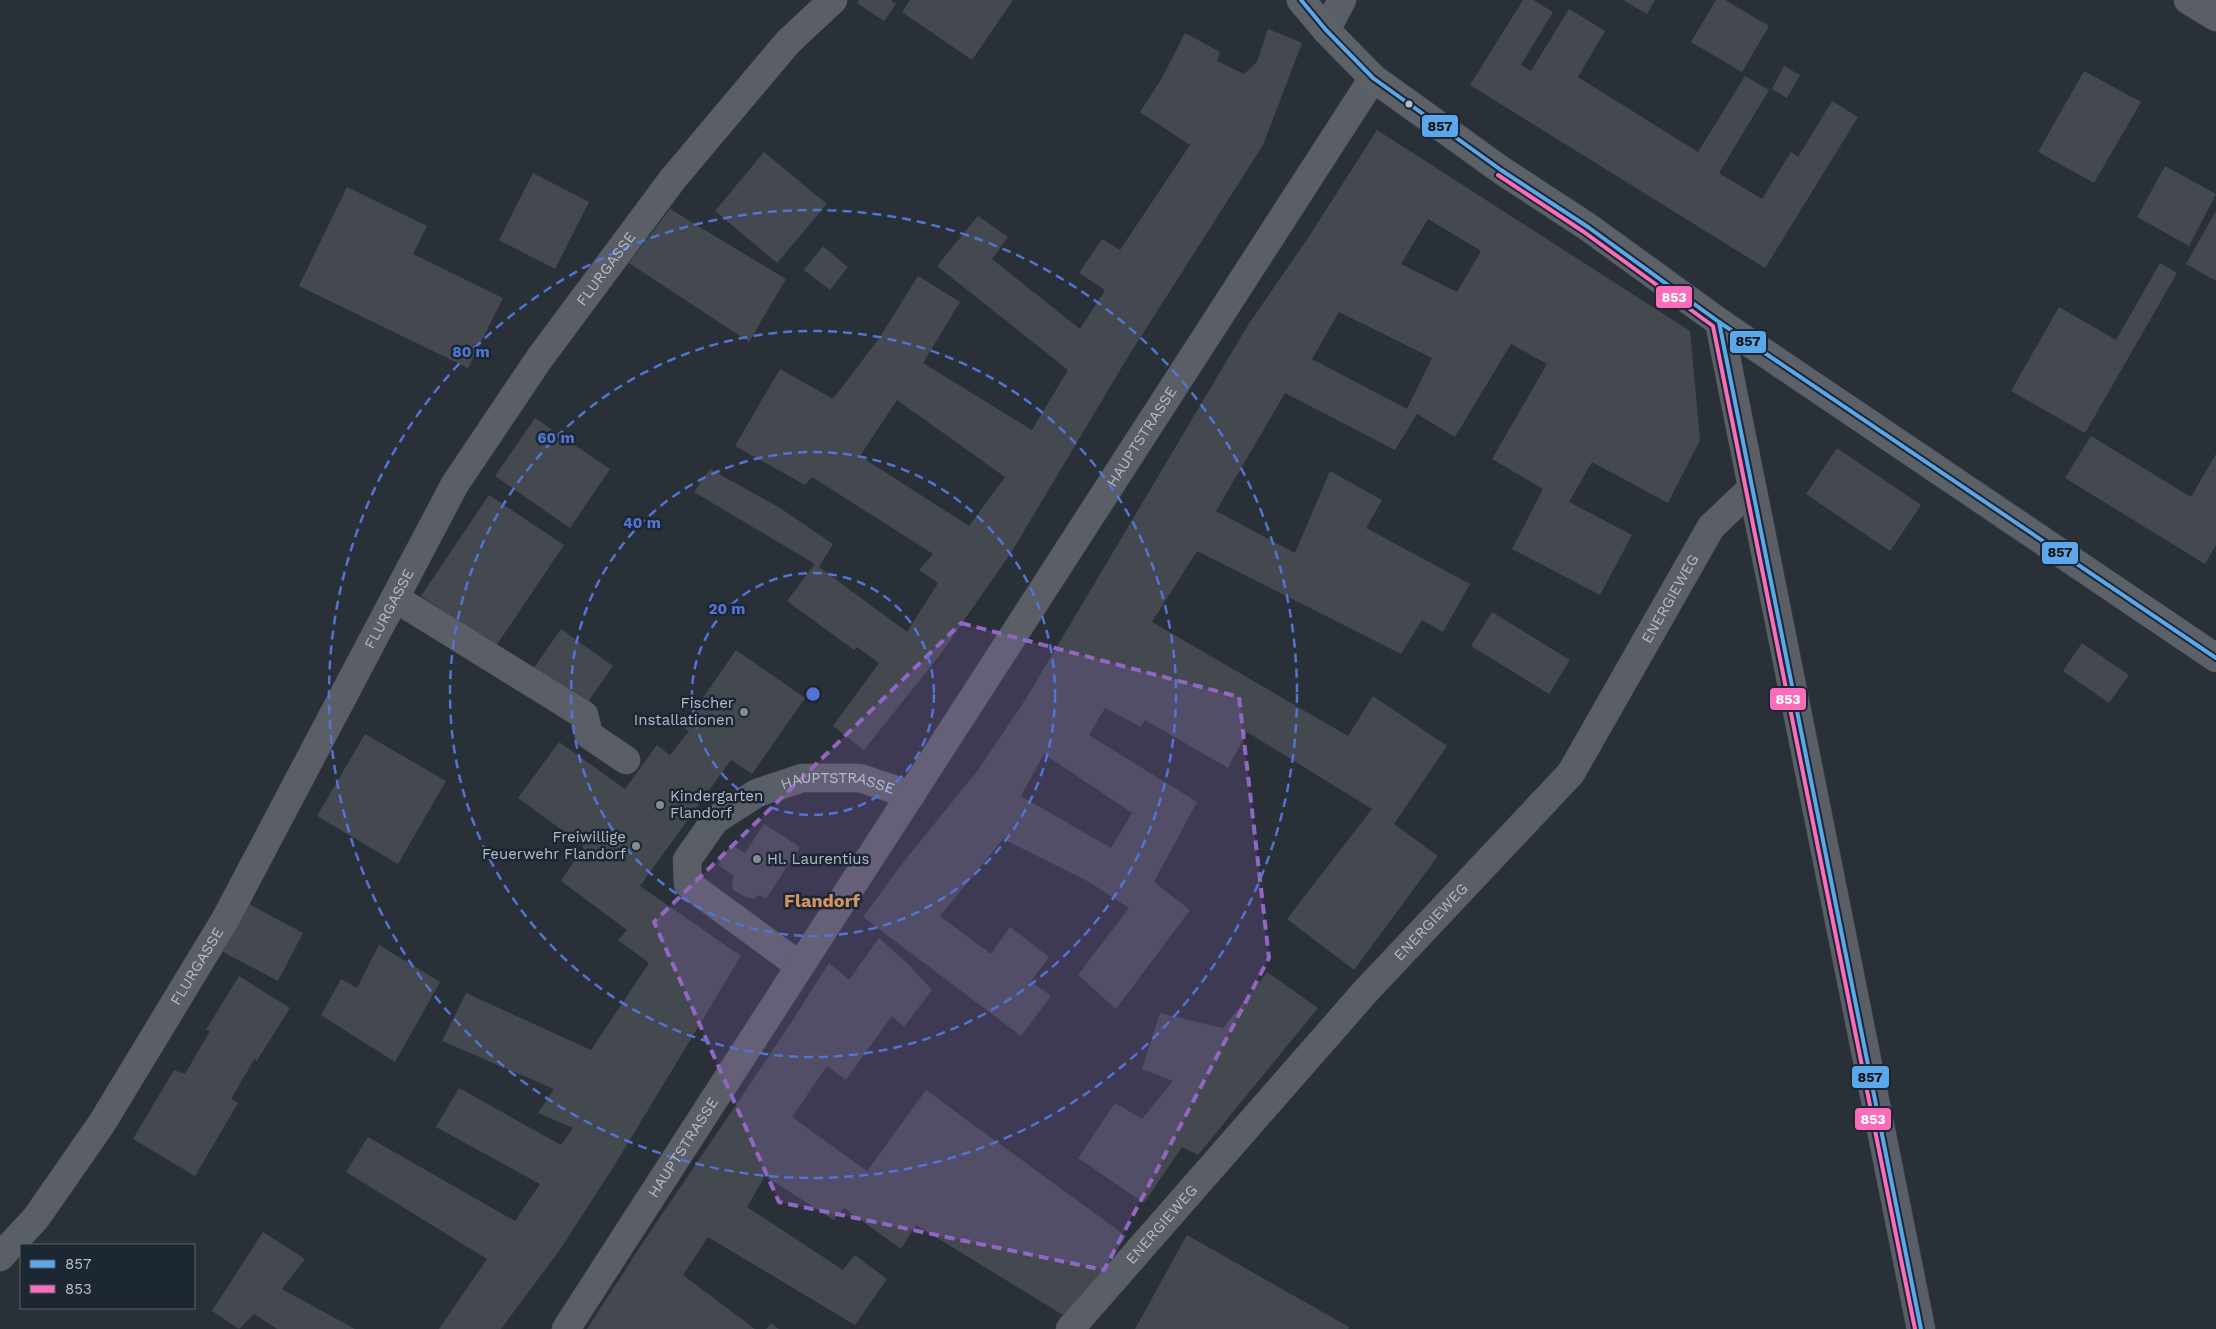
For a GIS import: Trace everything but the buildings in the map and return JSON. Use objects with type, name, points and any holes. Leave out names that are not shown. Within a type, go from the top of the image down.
[{"type":"main road","points":[[1301,0],[1326,30],[1373,78],[1500,170],[1588,227],[1719,322],[2216,658]]},
{"type":"street","name":"FLURGASSE","points":[[0,1257],[36,1218],[102,1123],[226,920],[456,484],[539,359],[672,180],[788,42],[833,0]]},
{"type":"street","points":[[1326,30],[1342,0]]},
{"type":"street","points":[[2188,0],[2216,17]]},
{"type":"street","name":"HAUPTSTRASSE","points":[[566,1329],[1373,78]]},
{"type":"street","points":[[1719,322],[1921,1329]]},
{"type":"street","name":"ENERGIEWEG","points":[[1070,1329],[1365,992],[1571,773],[1711,527],[1752,488]]},
{"type":"street","points":[[395,598],[584,715],[589,734],[626,760]]},
{"type":"street","name":"HAUPTSTRASSE","points":[[800,966],[688,884],[687,860],[715,820],[757,793],[802,778],[860,778],[911,795]]},
{"type":"highlighted area","points":[[961,623],[1239,697],[1269,958],[1104,1270],[779,1202],[654,922]]},
{"type":"transit line","name":"857","points":[[1301,0],[1326,30],[1373,78],[1501,170],[1588,227],[1719,322],[2216,658]]},
{"type":"transit line","name":"853","points":[[1498,175],[1584,232],[1713,326],[1915,1329]]},
{"type":"transit line","name":"857","points":[[1719,322],[1921,1329]]},
{"type":"place","name":"Fischer Installationen","points":[[744,712]]},
{"type":"place","name":"Kindergarten Flandorf","points":[[660,805]]},
{"type":"place","name":"Freiwillige Feuerwehr Flandorf","points":[[636,846]]},
{"type":"place","name":"Hl. Laurentius","points":[[757,859]]},
{"type":"district","name":"Flandorf","points":[[822,901]]}]
